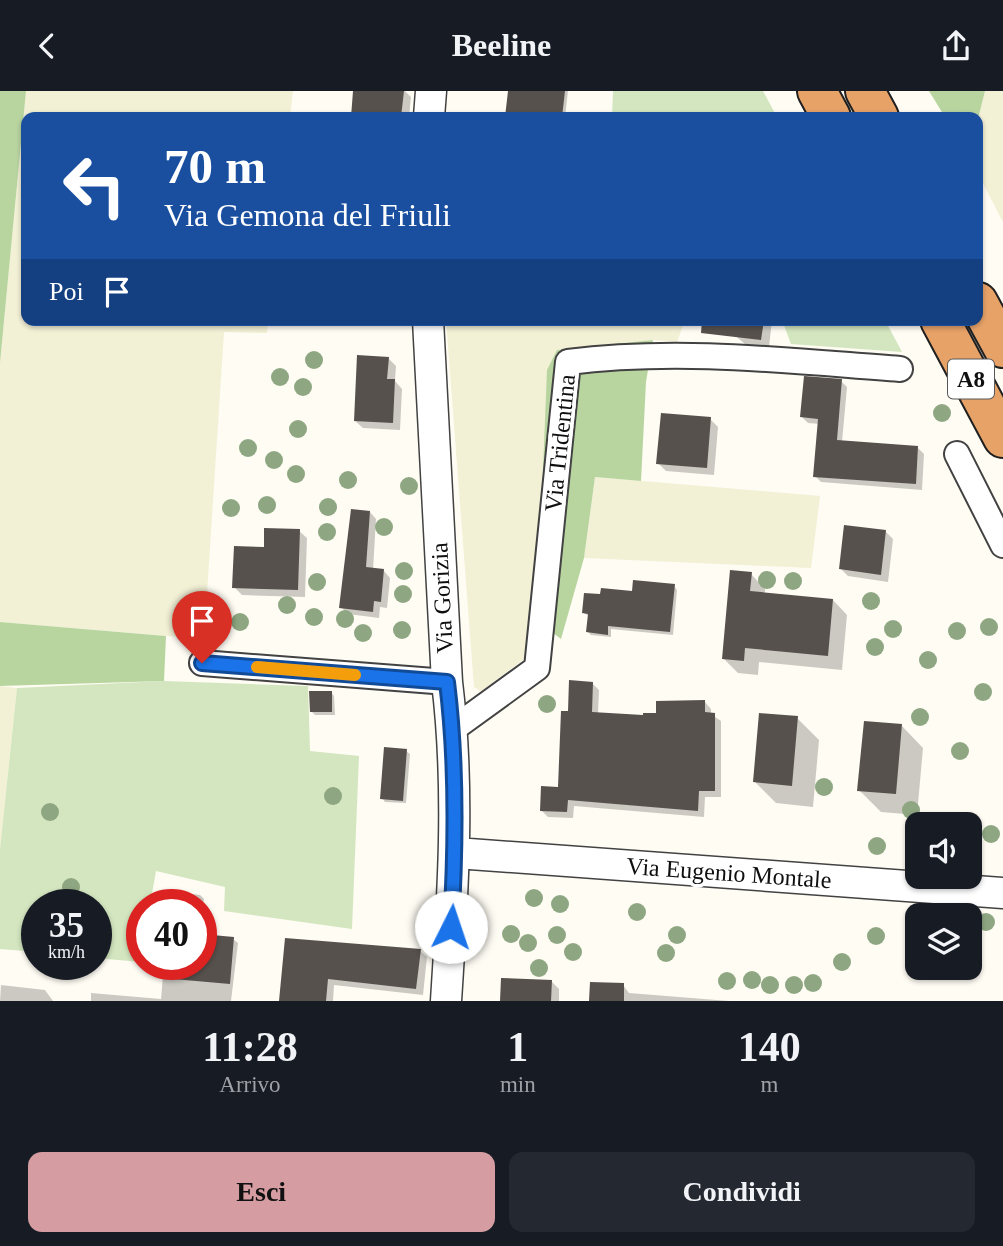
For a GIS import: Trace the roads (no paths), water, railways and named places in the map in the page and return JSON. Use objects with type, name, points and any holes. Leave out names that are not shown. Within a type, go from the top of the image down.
[{"type":"highway","points":[[817,91],[828,112]]},
{"type":"highway","points":[[865,91],[876,112]]},
{"type":"highway","name":"A8","points":[[983,311],[1003,348]]},
{"type":"highway","name":"A8","points":[[943,326],[1003,438]]},
{"type":"street","points":[[429,112],[431,91]]},
{"type":"street","name":"Via Gorizia","points":[[428,326],[447,682],[453,729],[456,853],[446,1001]]},
{"type":"street","name":"Via Tridentina","points":[[453,729],[537,668],[568,362],[624,355],[684,355],[900,369]]},
{"type":"street","points":[[957,454],[1003,545]]},
{"type":"street","points":[[202,663],[447,682]]},
{"type":"street","name":"Via Eugenio Montale","points":[[456,853],[1003,893]]}]
